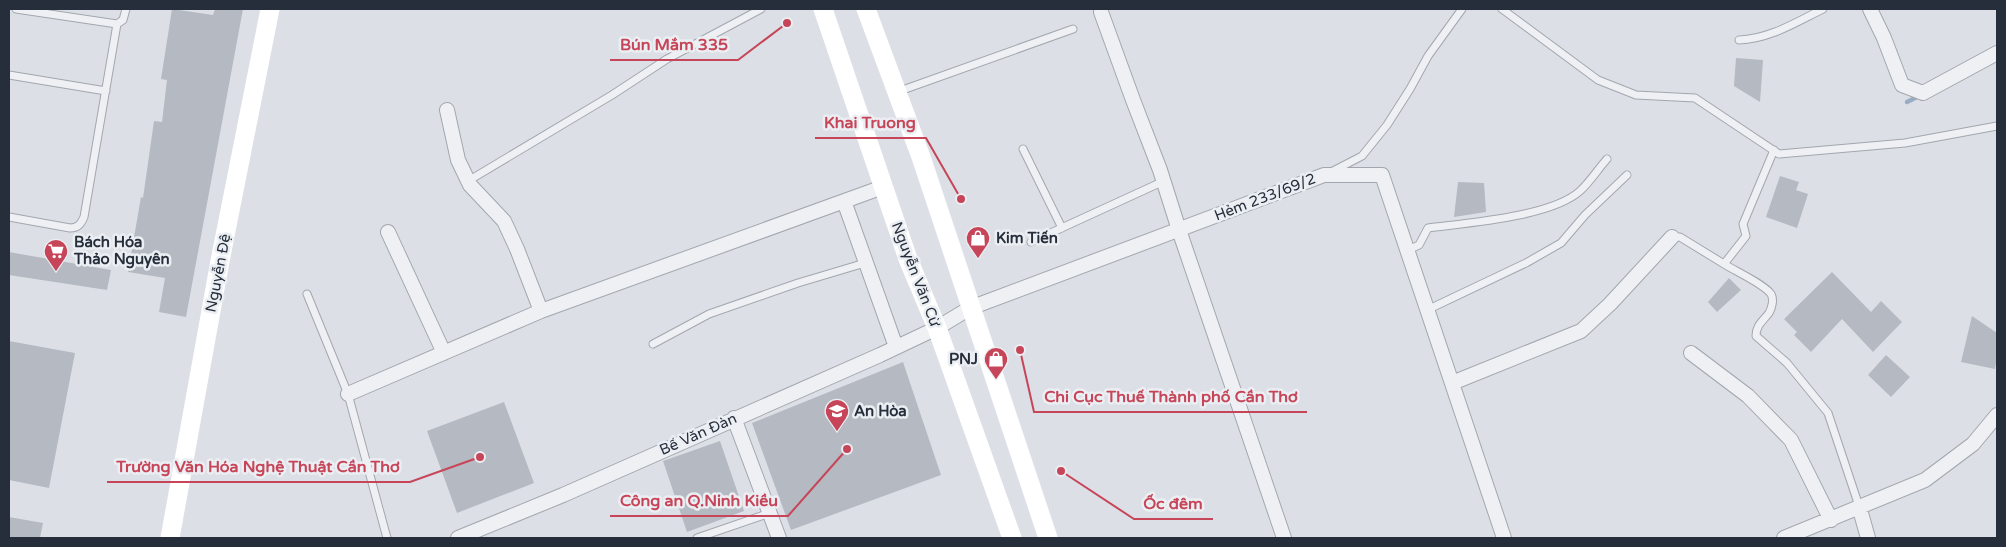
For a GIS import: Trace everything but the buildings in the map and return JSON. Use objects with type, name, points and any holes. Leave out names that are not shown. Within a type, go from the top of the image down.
[{"type":"main road","name":"Nguyễn Đệ","points":[[170,538],[220,261],[270,9]]},
{"type":"main road","name":"Nguyễn Văn Cừ","points":[[823,9],[908,260],[937,328],[1012,538]]},
{"type":"main road","points":[[866,9],[920,158],[1048,538]]},
{"type":"street","points":[[1870,9],[1884,38],[1902,85],[1923,93],[1997,52]]},
{"type":"street","points":[[1101,12],[1164,181],[1284,538]]},
{"type":"street","points":[[447,110],[458,160],[468,181],[504,222],[517,249],[541,311]]},
{"type":"street","name":"Hẻm 233/69/2","points":[[937,328],[970,308],[1324,175],[1382,175],[1504,538]]},
{"type":"street","points":[[348,394],[541,311],[883,187]]},
{"type":"street","points":[[844,201],[896,347]]},
{"type":"street","points":[[388,232],[444,353]]},
{"type":"street","points":[[1452,383],[1581,331],[1617,297],[1672,237]]},
{"type":"street","name":"Bế Văn Đàn","points":[[458,538],[563,495],[937,328]]},
{"type":"street","points":[[1691,353],[1748,396],[1791,440],[1831,520]]},
{"type":"street","points":[[1784,538],[1924,480],[1973,444],[1997,415]]},
{"type":"street","points":[[734,418],[779,538]]},
{"type":"street","points":[[1859,506],[1868,538]]},
{"type":"lane","points":[[16,9],[117,24],[123,20],[126,9]]},
{"type":"lane","points":[[468,181],[612,95],[667,59],[762,9]]},
{"type":"lane","points":[[1324,175],[1362,156],[1386,125],[1410,89],[1428,56],[1462,9]]},
{"type":"lane","points":[[1502,9],[1598,80],[1636,95],[1695,98],[1779,154],[1905,143],[1997,126]]},
{"type":"lane","points":[[1739,40],[1754,40],[1769,35],[1823,9]]},
{"type":"lane","points":[[9,218],[70,228],[76,228],[81,224],[84,217],[117,24]]},
{"type":"lane","points":[[897,92],[1074,29]]},
{"type":"lane","points":[[9,75],[106,91]]},
{"type":"lane","points":[[1022,149],[1062,228]]},
{"type":"lane","points":[[1724,264],[1746,236],[1743,224],[1774,150]]},
{"type":"lane","points":[[1408,250],[1419,245],[1428,228],[1497,219],[1549,208],[1579,192],[1607,159]]},
{"type":"lane","points":[[1428,310],[1526,263],[1561,242],[1585,215],[1628,174]]},
{"type":"lane","points":[[1031,242],[1164,181]]},
{"type":"lane","points":[[1672,237],[1680,237],[1764,288],[1771,295],[1772,304],[1769,312],[1756,330],[1756,336],[1786,363],[1828,413],[1859,506]]},
{"type":"lane","points":[[653,344],[709,314],[798,283],[865,263]]},
{"type":"lane","points":[[307,294],[348,394],[387,538]]},
{"type":"lane","points":[[697,538],[770,513]]},
{"type":"waterway","points":[[1907,102],[1919,96]]},
{"type":"place","name":"Bún Mắm 335","points":[[787,23]]},
{"type":"place","name":"Khai Truong","points":[[961,199]]},
{"type":"place","name":"Kim Tiến","points":[[978,259]]},
{"type":"place","name":"Bách Hóa Thảo Nguyên","points":[[56,272]]},
{"type":"place","name":"Chi Cục Thuế Thành phố Cần Thơ","points":[[1020,350]]},
{"type":"place","name":"PNJ","points":[[996,380]]},
{"type":"place","name":"An Hòa","points":[[837,432]]},
{"type":"place","name":"Công an Q.Ninh Kiều","points":[[847,449]]},
{"type":"place","name":"Trường Văn Hóa Nghệ Thuật Cần Thơ","points":[[480,457]]},
{"type":"place","name":"Ốc đêm","points":[[1061,471]]}]
